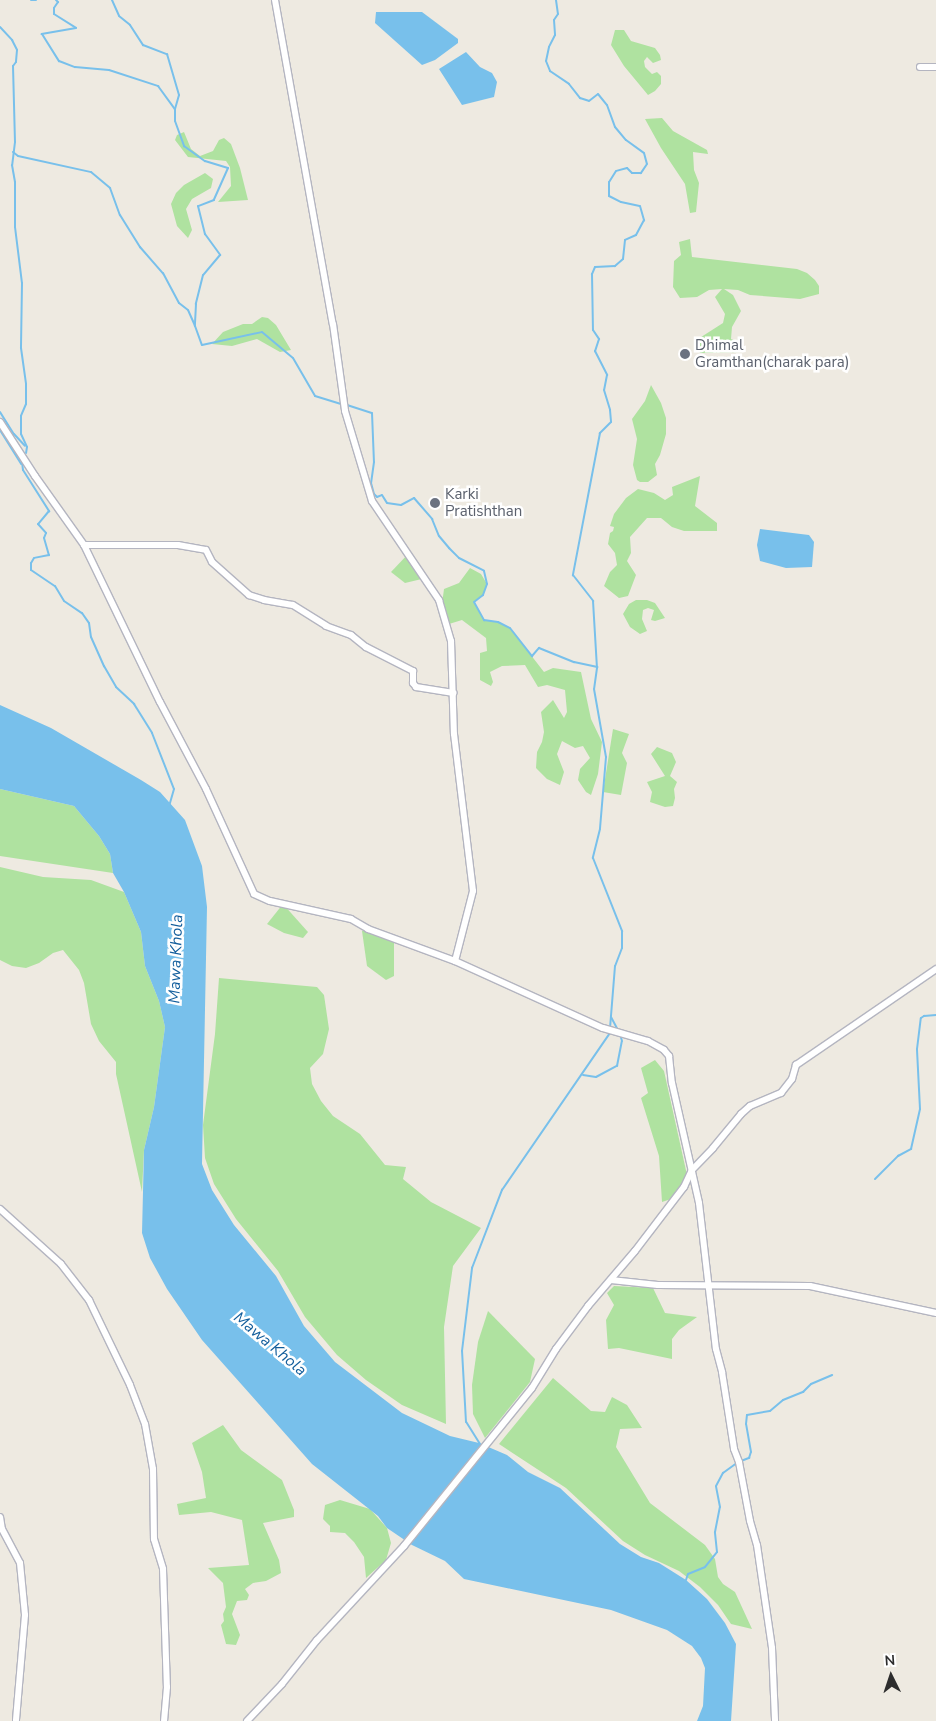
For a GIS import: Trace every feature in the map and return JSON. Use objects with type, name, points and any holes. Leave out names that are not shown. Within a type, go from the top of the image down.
[{"type":"street","points":[[275,0],[333,324],[345,411],[372,501],[420,570],[441,605],[451,640],[454,734],[460,799],[471,861],[473,891],[454,961]]},
{"type":"street","points":[[920,67],[936,67]]},
{"type":"street","points":[[0,422],[34,476],[84,545],[160,702],[206,789],[254,894],[270,901],[346,916],[368,929],[454,961],[603,1028],[648,1041],[664,1050],[669,1056],[672,1083],[699,1204],[708,1285],[734,1449],[739,1462],[750,1521],[757,1545],[772,1648],[775,1721]]},
{"type":"street","points":[[84,545],[178,545],[206,550],[212,562],[238,587],[249,594],[264,600],[293,605],[326,626],[350,635],[366,647],[413,671],[413,683],[416,686],[454,693]]},
{"type":"street","points":[[247,1721],[282,1684],[317,1640],[404,1546],[532,1388],[556,1349],[684,1187],[692,1170],[741,1114],[750,1106],[781,1093],[792,1079],[796,1065],[936,969]]},
{"type":"street","points":[[0,1209],[61,1264],[89,1300],[130,1385],[145,1424],[153,1469],[154,1539],[163,1568],[167,1686],[164,1721]]},
{"type":"street","points":[[611,1280],[658,1285],[810,1286],[936,1313]]},
{"type":"street","points":[[0,1517],[2,1529],[20,1563],[25,1615],[16,1721]]},
{"type":"green space","points":[[615,30],[624,30],[631,41],[655,48],[660,55],[661,60],[653,63],[647,57],[644,61],[645,67],[652,74],[657,72],[661,76],[661,84],[655,91],[648,95],[624,66],[611,45]]},
{"type":"green space","points":[[662,118],[673,131],[707,150],[708,154],[693,152],[694,170],[699,183],[696,212],[690,213],[685,184],[661,148],[645,119]]},
{"type":"green space","points":[[184,132],[191,149],[200,156],[213,151],[219,140],[224,138],[231,144],[240,168],[248,200],[218,202],[231,186],[230,167],[226,161],[188,157],[175,140],[177,135]]},
{"type":"green space","points":[[205,173],[213,179],[211,188],[192,199],[186,209],[192,230],[188,238],[177,226],[171,204],[176,193],[184,185]]},
{"type":"green space","points":[[690,239],[692,257],[797,269],[807,273],[815,280],[819,286],[819,294],[800,299],[750,295],[738,290],[724,289],[733,295],[741,311],[732,327],[731,339],[740,343],[743,352],[700,353],[697,347],[698,339],[723,323],[725,314],[715,297],[722,289],[709,290],[697,297],[680,298],[673,287],[674,261],[681,255],[679,242]]},
{"type":"green space","points":[[262,317],[268,318],[276,325],[291,350],[280,352],[257,339],[232,346],[212,344],[223,332],[243,324],[252,324]]},
{"type":"green space","points":[[651,385],[661,403],[666,418],[666,434],[660,455],[655,464],[657,475],[648,482],[640,482],[637,480],[633,465],[637,439],[632,419],[645,401]]},
{"type":"green space","points":[[700,476],[695,506],[717,523],[717,531],[684,531],[672,527],[661,518],[647,518],[630,537],[631,553],[627,561],[636,575],[628,596],[619,598],[604,586],[610,572],[617,565],[615,553],[608,544],[610,533],[614,527],[610,526],[614,514],[626,498],[638,489],[654,493],[665,500],[673,495],[672,487]]},
{"type":"green space","points":[[409,553],[426,578],[405,583],[391,572]]},
{"type":"green space","points":[[470,568],[481,574],[487,584],[483,595],[474,602],[484,620],[498,622],[510,628],[544,672],[553,668],[581,672],[591,719],[602,742],[598,774],[591,795],[586,792],[578,780],[580,769],[590,758],[583,746],[575,748],[562,741],[557,754],[564,772],[560,785],[547,779],[536,768],[537,752],[544,732],[541,712],[553,700],[564,718],[567,712],[565,690],[547,685],[538,687],[525,665],[502,666],[490,672],[493,682],[491,686],[480,680],[480,653],[487,651],[486,638],[462,620],[449,624],[442,604],[444,589],[459,583]]},
{"type":"green space","points":[[636,600],[647,600],[655,603],[665,618],[655,621],[651,620],[654,610],[648,608],[643,610],[642,619],[647,631],[640,634],[630,627],[623,614],[629,604]]},
{"type":"green space","points":[[613,729],[629,734],[622,753],[627,763],[621,795],[603,792]]},
{"type":"green space","points":[[657,747],[672,753],[676,762],[670,776],[677,782],[674,789],[675,798],[673,806],[665,807],[650,802],[652,792],[647,782],[665,776],[651,754]]},
{"type":"green space","points":[[0,789],[74,806],[99,836],[110,854],[113,873],[0,856]]},
{"type":"green space","points":[[0,867],[43,877],[91,880],[124,892],[141,932],[145,966],[159,1001],[165,1027],[154,1107],[144,1150],[142,1192],[116,1074],[116,1062],[99,1041],[91,1024],[84,983],[79,970],[63,950],[53,953],[39,963],[26,968],[12,966],[0,960]]},
{"type":"green space","points":[[283,904],[308,932],[303,938],[284,933],[267,924]]},
{"type":"green space","points":[[368,929],[394,939],[394,976],[386,980],[367,966],[362,931]]},
{"type":"green space","points":[[219,978],[317,987],[324,995],[329,1029],[323,1054],[310,1068],[312,1084],[321,1101],[333,1116],[360,1134],[385,1165],[406,1167],[403,1179],[431,1202],[481,1228],[453,1266],[444,1327],[446,1424],[402,1405],[366,1380],[337,1355],[305,1317],[278,1271],[236,1219],[214,1184],[205,1158],[203,1125],[215,1034]]},
{"type":"green space","points":[[655,1060],[664,1071],[687,1175],[671,1199],[662,1202],[659,1156],[641,1098],[648,1093],[641,1068]]},
{"type":"green space","points":[[614,1286],[653,1288],[665,1313],[697,1317],[679,1330],[672,1339],[672,1359],[619,1348],[608,1349],[606,1320],[614,1305],[607,1293]]},
{"type":"green space","points":[[488,1311],[535,1359],[530,1382],[485,1438],[473,1414],[472,1385],[478,1342]]},
{"type":"green space","points":[[553,1378],[591,1411],[605,1412],[612,1397],[627,1405],[642,1428],[620,1429],[616,1447],[650,1503],[705,1545],[715,1559],[718,1577],[723,1584],[735,1592],[752,1629],[731,1624],[718,1605],[700,1587],[679,1571],[645,1555],[623,1541],[566,1488],[499,1444]]},
{"type":"green space","points":[[223,1425],[241,1450],[282,1480],[294,1510],[294,1517],[263,1523],[279,1560],[281,1573],[266,1581],[253,1583],[245,1589],[249,1595],[247,1600],[237,1601],[232,1614],[240,1635],[236,1645],[226,1644],[221,1625],[224,1621],[223,1614],[226,1607],[223,1583],[208,1568],[249,1565],[242,1520],[211,1512],[179,1515],[177,1504],[206,1498],[202,1472],[192,1443]]},
{"type":"green space","points":[[340,1500],[370,1509],[387,1528],[391,1543],[386,1560],[366,1578],[364,1557],[354,1542],[345,1533],[330,1532],[330,1526],[323,1519],[325,1505]]},
{"type":"water","points":[[376,12],[422,12],[458,39],[458,43],[435,60],[422,65],[375,23]]},
{"type":"water","points":[[466,52],[480,67],[492,73],[497,82],[494,97],[462,105],[439,69]]},
{"type":"water","points":[[760,529],[809,535],[814,542],[812,567],[786,568],[760,561],[757,545]]},
{"type":"water","name":"Mawa Khola","points":[[0,705],[51,728],[141,780],[160,792],[185,820],[202,866],[207,907],[202,1164],[212,1190],[234,1225],[276,1276],[304,1326],[335,1362],[402,1413],[450,1436],[479,1443],[507,1455],[528,1472],[560,1488],[620,1544],[641,1557],[659,1563],[686,1580],[707,1599],[725,1623],[736,1644],[731,1721],[697,1721],[703,1706],[705,1668],[701,1658],[692,1646],[667,1630],[611,1610],[464,1579],[445,1561],[412,1545],[387,1528],[378,1516],[312,1464],[202,1340],[167,1289],[150,1258],[142,1233],[144,1150],[154,1107],[165,1027],[159,1001],[145,966],[141,932],[124,892],[113,873],[110,854],[99,836],[74,806],[0,789]]},
{"type":"waterway","points":[[31,0],[36,0]]},
{"type":"waterway","points":[[56,0],[58,2],[54,8],[54,14],[76,28],[42,34],[59,61],[75,67],[109,70],[158,86],[175,109],[175,121],[184,146],[205,161],[228,168],[214,200],[198,206],[205,234],[220,255],[203,275],[196,304],[195,326],[202,345],[262,332],[293,358],[315,396],[342,404]]},
{"type":"waterway","points":[[112,0],[119,16],[130,25],[143,45],[167,54],[179,95],[175,109]]},
{"type":"waterway","points":[[556,0],[558,14],[554,20],[555,35],[549,47],[546,61],[550,71],[569,84],[580,98],[589,101],[598,94],[607,105],[615,127],[626,140],[644,153],[647,164],[641,173],[632,173],[627,168],[616,171],[609,182],[609,196],[621,202],[640,206],[644,220],[636,235],[625,240],[623,259],[615,266],[595,267],[592,274],[593,330],[599,339],[595,351],[607,375],[604,390],[610,410],[611,422],[600,433],[573,575],[593,601],[597,668],[594,689],[606,757],[600,829],[593,858],[622,931],[622,948],[615,966],[610,1028]]},
{"type":"waterway","points":[[0,27],[12,40],[17,50],[16,62],[13,66],[15,142],[12,165],[15,182],[15,227],[22,283],[21,348],[26,384],[26,404],[21,416],[21,434],[27,447],[26,453]]},
{"type":"waterway","points":[[13,152],[18,156],[91,172],[110,188],[120,215],[140,247],[163,273],[179,303],[188,310],[195,326]]},
{"type":"waterway","points":[[347,405],[372,413],[374,462],[371,483],[374,494],[377,497],[382,495],[387,503],[401,505],[414,498],[432,519],[439,536],[449,548],[459,558],[484,571],[487,584],[483,595],[474,602],[484,620],[498,622],[510,628],[532,656],[539,648],[574,662],[597,667]]},
{"type":"waterway","points":[[0,412],[14,434],[25,446]]},
{"type":"waterway","points":[[0,430],[21,464]]},
{"type":"waterway","points":[[22,462],[23,470],[49,511],[38,524],[46,533],[44,538],[49,555],[34,558],[31,563],[31,570],[55,586],[64,601],[82,613],[89,623],[91,637],[116,687],[134,704],[152,733],[174,789],[169,807]]},
{"type":"waterway","points":[[875,1179],[898,1156],[911,1149],[920,1109],[917,1049],[921,1018],[936,1015]]},
{"type":"waterway","points":[[611,1017],[618,1030]]},
{"type":"waterway","points":[[480,1444],[466,1422],[462,1351],[472,1268],[502,1190],[610,1033]]},
{"type":"waterway","points":[[583,1075],[596,1077],[617,1066],[622,1041],[620,1034]]},
{"type":"waterway","points":[[741,1461],[749,1458],[751,1452],[746,1424],[747,1415],[770,1411],[783,1400],[803,1392],[811,1384],[832,1375]]},
{"type":"waterway","points":[[686,1580],[688,1574],[705,1567],[717,1552],[715,1532],[720,1507],[716,1486],[723,1473],[737,1463]]},
{"type":"place","name":"Dhimal Gramthan(charak para)","points":[[685,354]]},
{"type":"place","name":"Karki Pratishthan","points":[[435,503]]}]
